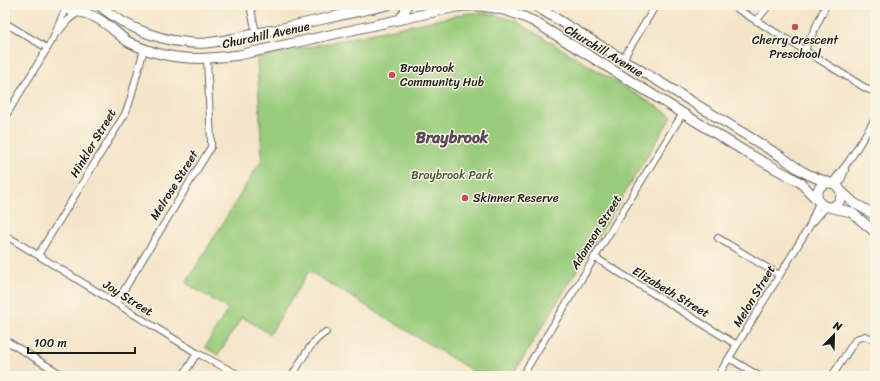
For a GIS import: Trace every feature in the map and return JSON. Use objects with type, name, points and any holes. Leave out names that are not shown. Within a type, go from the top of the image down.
[{"type":"main road","points":[[78,12],[84,10],[88,5]]},
{"type":"main road","name":"Churchill Avenue","points":[[99,5],[114,17],[149,34],[180,42],[206,43],[225,41],[388,5]]},
{"type":"main road","points":[[400,19],[405,12],[406,5]]},
{"type":"main road","name":"Churchill Avenue","points":[[66,6],[69,10],[96,17],[128,41],[144,49],[167,56],[194,59],[239,55],[466,5],[481,5],[508,10],[533,21],[749,154],[796,180],[823,204]]},
{"type":"main road","name":"Churchill Avenue","points":[[534,5],[782,157],[801,172],[835,186],[854,203],[875,214]]},
{"type":"main road","points":[[256,33],[262,49]]},
{"type":"main road","name":"Hinkler Street","points":[[144,49],[149,34]]},
{"type":"main road","name":"Melrose Street","points":[[206,43],[207,59]]},
{"type":"main road","points":[[615,71],[623,59]]},
{"type":"main road","name":"Adamson Street","points":[[683,113],[691,101]]},
{"type":"main road","points":[[823,204],[833,206],[839,201],[841,194],[835,186],[824,183],[818,189],[816,193],[823,204],[851,212],[875,232]]},
{"type":"street","points":[[250,5],[256,33]]},
{"type":"street","points":[[623,59],[656,5]]},
{"type":"street","points":[[731,5],[867,89],[875,92]]},
{"type":"street","points":[[756,21],[769,5]]},
{"type":"street","points":[[805,50],[826,5]]},
{"type":"street","points":[[5,117],[53,39],[66,6]]},
{"type":"street","points":[[53,39],[68,20],[78,12]]},
{"type":"street","points":[[5,23],[48,48]]},
{"type":"street","name":"Hinkler Street","points":[[38,255],[125,114],[144,49]]},
{"type":"street","name":"Melrose Street","points":[[116,303],[211,147],[207,59]]},
{"type":"street","points":[[867,89],[875,98]]},
{"type":"street","name":"Adamson Street","points":[[522,376],[683,113]]},
{"type":"street","points":[[835,186],[875,119]]},
{"type":"street","name":"Melon Street","points":[[718,376],[823,204]]},
{"type":"street","name":"Joy Street","points":[[5,235],[197,353],[241,376]]},
{"type":"street","points":[[718,238],[780,275]]},
{"type":"street","name":"Elizabeth Street","points":[[594,257],[737,345]]},
{"type":"street","points":[[292,376],[312,343],[318,336],[326,332]]},
{"type":"street","points":[[832,376],[856,338],[865,336],[875,340]]},
{"type":"street","points":[[5,340],[64,376]]},
{"type":"street","points":[[183,376],[197,353]]},
{"type":"street","points":[[729,358],[759,376]]},
{"type":"green space","name":"Braybrook Park","points":[[468,13],[489,13],[516,21],[672,116],[512,376],[481,376],[309,271],[270,334],[242,317],[218,355],[205,347],[228,309],[186,283],[262,159],[257,58]]},
{"type":"place","name":"Cherry Crescent Preschool","points":[[795,27]]},
{"type":"place","name":"Braybrook Community Hub","points":[[392,75]]},
{"type":"place","name":"Skinner Reserve","points":[[465,198]]},
{"type":"district","name":"Braybrook","points":[[452,137]]}]
